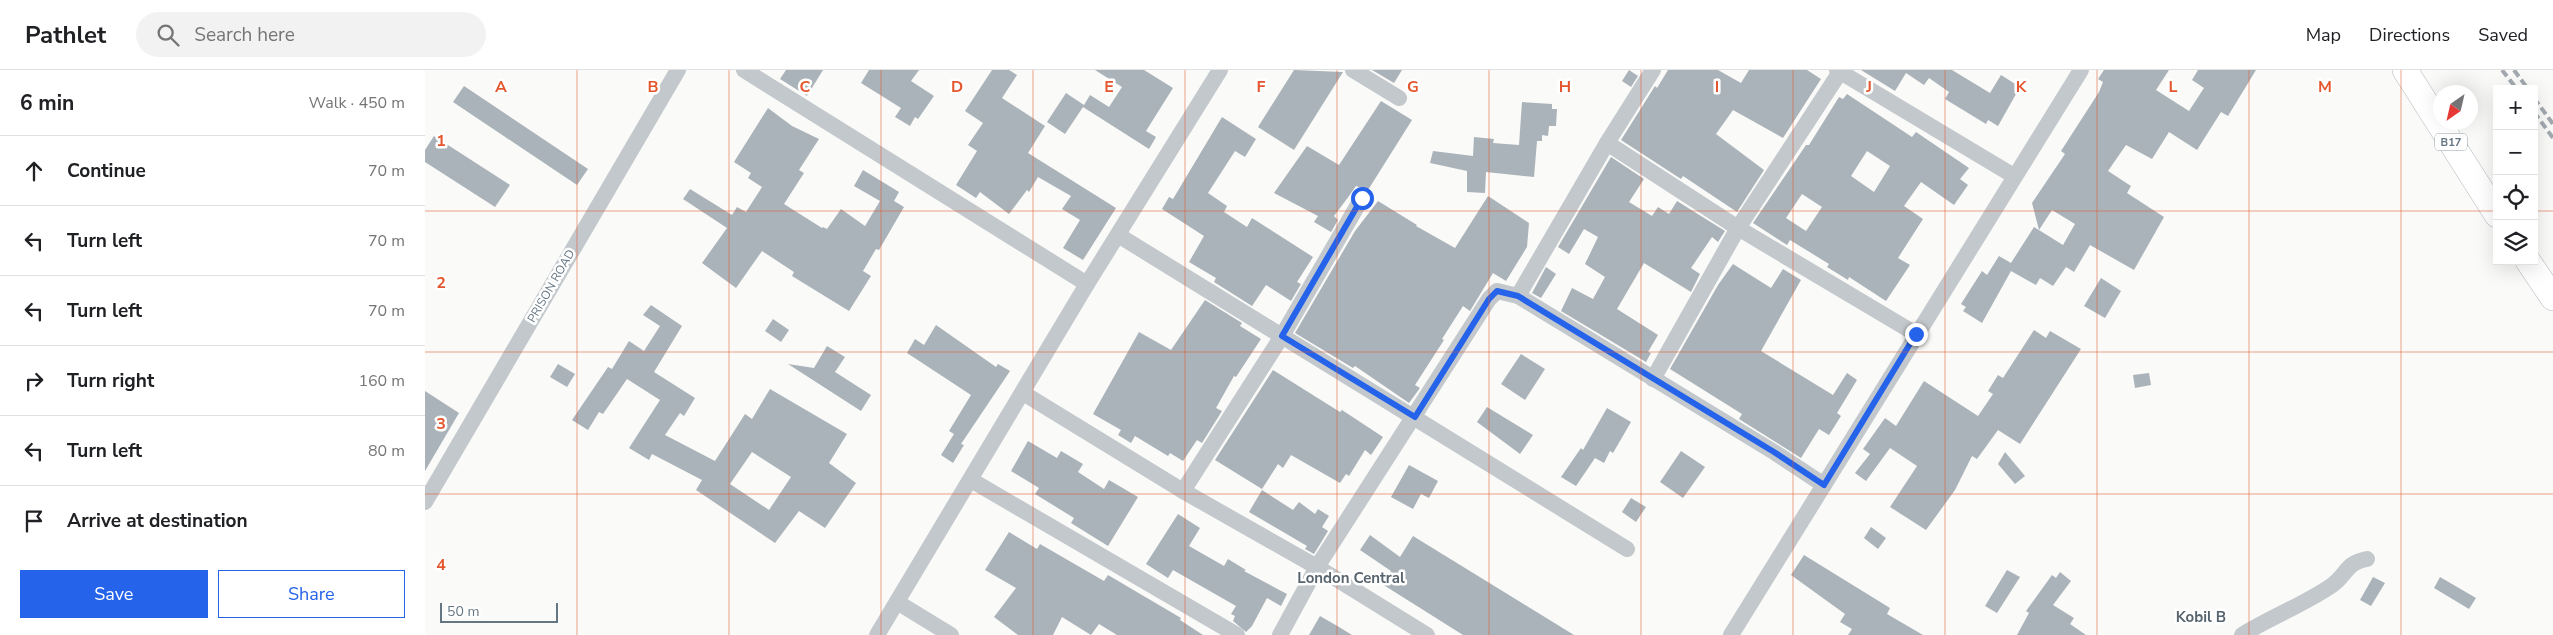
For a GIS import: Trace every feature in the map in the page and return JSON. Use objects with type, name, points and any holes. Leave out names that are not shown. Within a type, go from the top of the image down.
[{"type":"main road","name":"B17","points":[[2405,70],[2493,208]]},
{"type":"main road","points":[[2531,265],[2553,298]]},
{"type":"street","name":"PRISON ROAD","points":[[425,502],[678,70]]},
{"type":"street","points":[[744,70],[1087,284]]},
{"type":"street","points":[[877,635],[1087,284],[1220,70]]},
{"type":"street","points":[[1353,70],[1399,98]]},
{"type":"street","points":[[1518,296],[1607,143],[1653,70]]},
{"type":"street","points":[[1731,635],[2081,70]]},
{"type":"street","points":[[1653,379],[1738,228],[1839,71],[2014,176]]},
{"type":"street","points":[[1607,143],[1738,228],[1916,334]]},
{"type":"street","points":[[1183,492],[1282,336],[1362,198]]},
{"type":"street","points":[[1118,235],[1627,549]]},
{"type":"street","points":[[1280,635],[1317,567],[1489,299],[1497,291],[1518,296],[1824,485]]},
{"type":"street","points":[[1023,393],[1183,492],[1317,567],[1427,635]]},
{"type":"street","points":[[971,480],[1237,635]]},
{"type":"street","points":[[2242,635],[2314,597],[2336,582],[2350,564],[2367,559]]},
{"type":"street","points":[[897,602],[951,635]]},
{"type":"building","points":[[786,70],[823,70],[807,96],[780,79]]},
{"type":"building","points":[[869,70],[919,70],[911,81],[934,96],[918,119],[915,117],[910,126],[895,117],[901,108],[861,83]]},
{"type":"building","points":[[992,70],[1009,70],[1017,75],[1002,98],[1045,126],[1028,153],[1116,208],[1083,260],[1063,248],[1080,220],[1062,209],[1071,196],[1038,177],[1029,192],[1027,190],[1009,214],[980,192],[976,198],[956,185],[977,151],[968,145],[983,123],[965,111]]},
{"type":"building","points":[[1095,70],[1144,70],[1173,88],[1146,131],[1156,137],[1149,149],[1083,107],[1065,134],[1047,122],[1066,93],[1084,105],[1090,95],[1109,107],[1122,87]]},
{"type":"building","points":[[1294,70],[1343,72],[1294,150],[1258,127]]},
{"type":"building","points":[[1372,70],[1402,70],[1394,83]]},
{"type":"building","points":[[1629,70],[1638,76],[1631,87],[1622,81]]},
{"type":"building","points":[[1668,70],[1718,70],[1741,83],[1749,70],[1807,70],[1821,79],[1783,138],[1733,110],[1716,134],[1764,170],[1737,212],[1683,176],[1681,179],[1621,140],[1655,86],[1657,88]]},
{"type":"building","points":[[1861,70],[1952,70],[1990,93],[2001,75],[2020,87],[1998,126],[1988,120],[1986,124],[1945,99],[1949,92],[1929,78],[1924,85],[1906,73],[1895,91]]},
{"type":"building","points":[[2104,70],[2169,70],[2156,90],[2189,111],[2204,88],[2192,80],[2198,70],[2256,70],[2228,116],[2221,112],[2197,150],[2169,132],[2152,159],[2126,145],[2108,171],[2131,186],[2127,193],[2164,217],[2134,270],[2090,245],[2074,272],[2066,267],[2053,286],[2040,278],[2036,285],[2011,271],[1982,323],[1963,311],[1966,307],[1961,304],[1982,271],[1987,275],[1999,256],[2011,263],[2034,227],[2063,245],[2075,224],[2052,210],[2039,230],[2032,203],[2065,154],[2061,151],[2099,92],[2103,82],[2098,79]]},
{"type":"building","points":[[464,86],[588,169],[577,185],[453,102]]},
{"type":"building","points":[[1847,94],[1912,137],[1916,132],[1969,168],[1960,179],[1968,185],[1954,205],[1921,182],[1904,206],[1923,219],[1898,258],[1910,265],[1886,301],[1849,277],[1848,280],[1827,267],[1829,264],[1790,240],[1787,245],[1753,223],[1806,145],[1809,145],[1839,97],[1843,99]],"holes":[[[1867,151],[1890,166],[1874,192],[1851,176]],[[1802,194],[1822,207],[1806,231],[1786,218]]]},
{"type":"building","points":[[1381,101],[1412,120],[1368,190],[1356,186],[1334,216],[1338,220],[1331,232],[1314,222],[1318,216],[1274,193],[1307,146],[1339,165]]},
{"type":"building","points":[[1522,102],[1552,104],[1552,109],[1557,109],[1556,126],[1549,126],[1548,136],[1542,135],[1542,141],[1537,141],[1534,177],[1486,172],[1485,193],[1467,192],[1467,171],[1430,163],[1433,151],[1473,156],[1474,137],[1494,139],[1493,143],[1519,145]]},
{"type":"building","points":[[768,108],[792,126],[819,139],[799,170],[804,173],[784,204],[822,228],[827,229],[841,209],[865,226],[880,201],[854,186],[863,170],[899,192],[894,201],[904,207],[879,250],[876,249],[863,271],[871,276],[849,311],[792,276],[794,272],[762,251],[736,288],[702,263],[727,228],[683,199],[690,189],[732,215],[737,207],[746,212],[762,187],[748,178],[751,173],[734,162]]},
{"type":"building","points":[[1222,117],[1256,139],[1245,157],[1235,151],[1208,193],[1227,206],[1224,212],[1247,227],[1252,218],[1313,257],[1297,282],[1301,284],[1291,301],[1266,285],[1252,306],[1214,282],[1216,278],[1189,262],[1204,236],[1162,209],[1169,197],[1173,199]]},
{"type":"building","points":[[434,136],[510,185],[495,207],[425,162],[425,150]]},
{"type":"building","points":[[1611,157],[1644,179],[1629,202],[1652,216],[1658,207],[1669,214],[1677,201],[1725,231],[1718,242],[1712,237],[1691,268],[1700,274],[1691,292],[1644,263],[1617,309],[1658,335],[1648,352],[1651,353],[1646,362],[1561,311],[1572,288],[1593,299],[1605,277],[1585,264],[1598,237],[1584,229],[1569,254],[1558,247]]},
{"type":"building","points":[[1488,196],[1529,223],[1527,247],[1506,281],[1493,273],[1470,311],[1463,306],[1415,385],[1420,388],[1409,403],[1355,366],[1353,368],[1295,333],[1355,231],[1378,201],[1416,226],[1455,248]]},
{"type":"building","points":[[1733,264],[1771,288],[1783,269],[1801,280],[1761,351],[1833,395],[1847,373],[1857,380],[1837,413],[1841,416],[1829,435],[1819,429],[1801,458],[1739,419],[1742,414],[1670,369],[1718,285]]},
{"type":"building","points":[[1546,267],[1556,274],[1541,298],[1532,293]]},
{"type":"building","points":[[2101,278],[2121,291],[2105,318],[2084,306]]},
{"type":"building","points":[[1205,300],[1242,323],[1240,326],[1261,339],[1236,377],[1234,376],[1216,408],[1222,411],[1202,443],[1197,440],[1183,461],[1170,453],[1168,456],[1135,436],[1131,443],[1118,435],[1121,430],[1093,414],[1139,332],[1171,350]]},
{"type":"building","points":[[651,305],[682,326],[654,372],[695,398],[684,416],[680,413],[665,435],[715,461],[745,414],[752,419],[770,389],[847,434],[829,463],[856,483],[825,528],[799,511],[775,543],[696,490],[702,480],[652,454],[649,460],[629,448],[660,400],[627,379],[603,414],[599,412],[588,430],[572,420],[608,367],[612,369],[629,341],[644,351],[660,326],[643,315]],"holes":[[[752,452],[791,477],[769,510],[730,484]]]},
{"type":"building","points":[[773,319],[789,330],[781,342],[765,331]]},
{"type":"building","points":[[936,325],[996,367],[998,364],[1010,371],[961,444],[964,445],[953,463],[941,455],[954,434],[949,431],[971,395],[907,353],[915,339],[924,345]]},
{"type":"building","points":[[2034,330],[2046,338],[2050,331],[2081,349],[2020,444],[1998,430],[1977,459],[1972,456],[1955,490],[1926,530],[1890,507],[1917,466],[1890,448],[1866,481],[1855,473],[1870,454],[1863,449],[1885,418],[1896,426],[1924,381],[1978,416],[1993,394],[1988,391],[1998,375],[2003,378]]},
{"type":"building","points":[[827,346],[845,357],[835,372],[871,395],[861,411],[788,364],[814,368]]},
{"type":"building","points":[[1521,354],[1545,369],[1525,400],[1501,384]]},
{"type":"building","points":[[558,364],[575,374],[567,387],[550,377]]},
{"type":"building","points":[[1273,370],[1340,412],[1342,410],[1383,437],[1371,455],[1365,450],[1349,476],[1346,474],[1340,483],[1291,455],[1283,468],[1278,464],[1262,489],[1215,460]]},
{"type":"building","points":[[2149,373],[2151,385],[2135,388],[2133,375]]},
{"type":"building","points":[[425,391],[459,413],[425,471]]},
{"type":"building","points":[[1487,407],[1533,435],[1520,454],[1477,422]]},
{"type":"building","points":[[1607,408],[1631,422],[1613,453],[1610,451],[1604,463],[1595,458],[1576,486],[1561,477],[1581,448],[1583,450]]},
{"type":"building","points":[[1028,441],[1057,458],[1061,451],[1083,464],[1078,472],[1104,489],[1109,480],[1138,497],[1108,546],[1071,523],[1074,518],[1035,494],[1039,488],[1011,471]]},
{"type":"building","points":[[1681,451],[1705,467],[1683,498],[1660,482]]},
{"type":"building","points":[[2005,452],[2025,476],[2015,484],[1998,464]]},
{"type":"building","points":[[1409,465],[1438,481],[1429,498],[1421,494],[1413,509],[1391,497]]},
{"type":"building","points":[[1262,490],[1293,510],[1299,502],[1315,514],[1318,509],[1329,516],[1322,527],[1328,531],[1314,554],[1305,549],[1307,546],[1249,512]]},
{"type":"building","points":[[1631,498],[1646,507],[1636,522],[1622,512]]},
{"type":"building","points":[[1178,514],[1200,528],[1189,546],[1224,566],[1228,559],[1246,570],[1244,571],[1287,594],[1281,606],[1267,598],[1252,626],[1246,632],[1233,621],[1235,616],[1231,614],[1236,606],[1173,570],[1168,578],[1146,564]]},
{"type":"building","points":[[1871,527],[1886,538],[1878,549],[1864,538]]},
{"type":"building","points":[[1009,532],[1037,549],[1040,544],[1104,581],[1108,575],[1181,618],[1180,620],[1203,635],[1117,635],[1099,624],[1091,635],[1062,617],[1053,635],[1018,635],[994,617],[1016,588],[985,570]]},
{"type":"building","points":[[1370,535],[1400,557],[1413,536],[1574,635],[1463,635],[1382,584],[1391,571],[1360,550]]},
{"type":"building","points":[[1804,555],[1890,608],[1887,614],[1923,635],[1848,635],[1852,629],[1840,622],[1845,614],[1791,575]]},
{"type":"building","points":[[2007,570],[2020,577],[1997,613],[1985,606]]},
{"type":"building","points":[[2060,572],[2071,581],[2053,605],[2074,618],[2070,624],[2086,635],[2017,635],[2029,613],[2026,611],[2052,575],[2056,578]]},
{"type":"building","points":[[2373,577],[2385,583],[2371,606],[2360,600]]},
{"type":"building","points":[[2440,577],[2476,598],[2469,609],[2434,588]]},
{"type":"building","points":[[1320,616],[1339,627],[1352,635],[1309,635]]},
{"type":"railway","points":[[2502,70],[2514,85]]},
{"type":"railway","points":[[2514,70],[2525,85]]},
{"type":"railway","points":[[2538,103],[2553,124]]},
{"type":"railway","points":[[2538,117],[2553,138]]},
{"type":"district","name":"London Central","points":[[1351,578]]},
{"type":"district","name":"Kobil B","points":[[2201,617]]},
{"type":"route","points":[[1362,198],[1282,336],[1415,417],[1489,299],[1497,291],[1507,292],[1518,296],[1701,407],[1824,485],[1916,334]]}]
